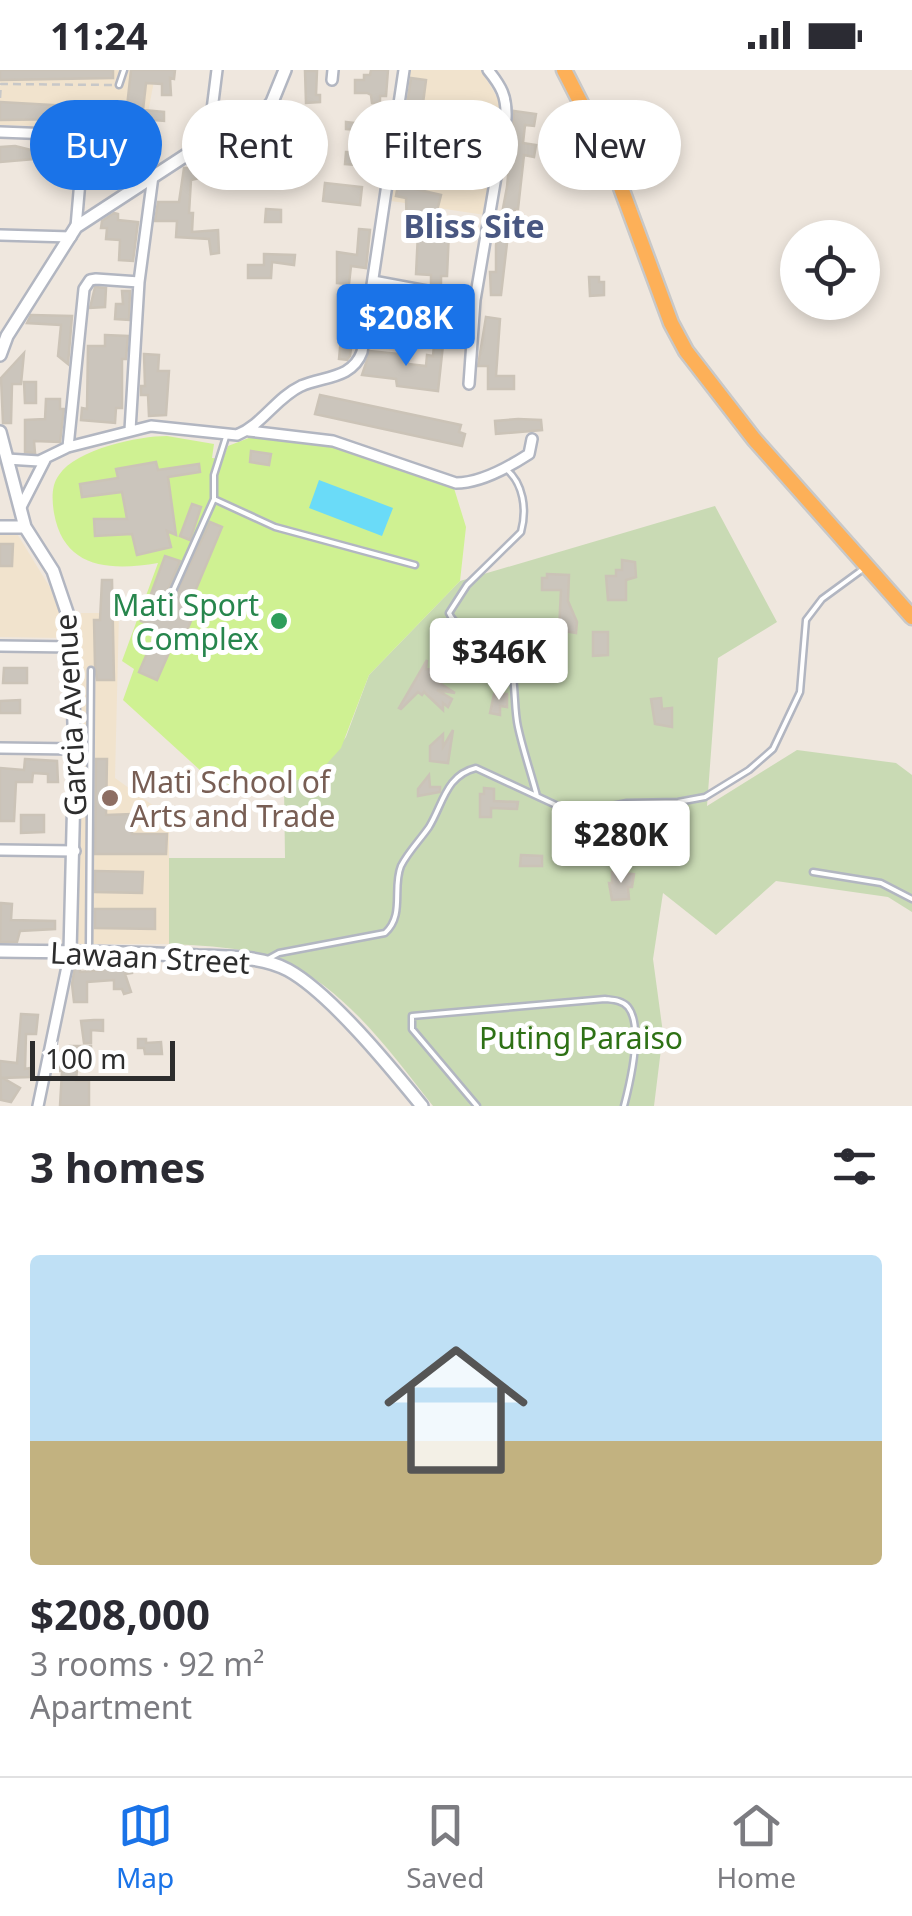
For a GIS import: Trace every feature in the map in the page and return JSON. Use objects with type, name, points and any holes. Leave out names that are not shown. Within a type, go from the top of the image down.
[{"type":"highway","points":[[564,70],[614,166],[686,351],[726,406],[912,617]]},
{"type":"street","points":[[213,100],[217,70]]},
{"type":"street","points":[[273,100],[285,70]]},
{"type":"street","points":[[248,431],[286,395],[304,385],[344,374],[358,362],[404,70]]},
{"type":"street","points":[[468,384],[475,300],[506,107],[502,87],[488,70]]},
{"type":"street","points":[[0,132],[74,134],[81,139],[73,232]]},
{"type":"street","points":[[0,355],[3,336],[73,232],[133,190]]},
{"type":"street","points":[[130,430],[139,282],[151,190]]},
{"type":"street","points":[[0,235],[73,232]]},
{"type":"street","points":[[68,448],[84,289],[90,280],[96,279],[139,282]]},
{"type":"street","points":[[372,281],[475,300]]},
{"type":"street","points":[[7,458],[29,462],[130,430],[169,427],[226,436],[248,431],[333,441],[456,483],[466,483],[529,454],[532,439]]},
{"type":"street","name":"Garcia Avenue","points":[[0,432],[24,527],[53,570],[64,599],[73,647],[76,749],[70,952]]},
{"type":"street","points":[[21,506],[46,458]]},
{"type":"street","points":[[0,526],[24,527]]},
{"type":"street","points":[[0,646],[73,647]]},
{"type":"street","points":[[0,748],[76,749]]},
{"type":"street","points":[[0,850],[74,851]]},
{"type":"street","name":"Lawaan Street","points":[[0,951],[264,962],[288,970],[382,1058],[422,1106]]},
{"type":"street","points":[[38,1106],[70,952]]},
{"type":"lane","points":[[119,85],[124,70]]},
{"type":"lane","points":[[172,593],[214,500],[214,475],[226,436]]},
{"type":"lane","points":[[505,468],[513,474],[523,498],[520,532],[467,585],[449,613],[461,627],[488,634],[508,658],[518,726],[536,796]]},
{"type":"lane","points":[[214,500],[274,527],[415,565]]},
{"type":"lane","points":[[264,962],[280,953],[390,929],[396,913],[400,868],[432,820],[447,788],[463,771],[476,768],[558,806],[586,810],[705,797],[749,770],[780,739],[800,692],[806,620],[822,600],[866,567]]},
{"type":"lane","points":[[89,952],[91,670]]},
{"type":"lane","points":[[813,872],[880,883],[912,898]]},
{"type":"lane","points":[[477,1106],[412,1029],[412,1016],[605,1000],[622,1002],[631,1012],[636,1033],[624,1106]]},
{"type":"path","points":[[0,98],[0,84],[119,85]]},
{"type":"shaded area","points":[[0,70],[156,70],[150,100],[30,100],[30,126],[0,125]]},
{"type":"shaded area","points":[[406,70],[481,70],[499,100],[403,100]]},
{"type":"shaded area","points":[[392,190],[489,190],[485,215],[391,201]]},
{"type":"shaded area","points":[[0,532],[16,532],[62,607],[63,638],[0,637]]},
{"type":"shaded area","name":"Mati School of Arts and Trade","points":[[81,613],[119,613],[115,778],[169,817],[169,944],[76,944]]},
{"type":"green space","name":"Mati Sport Complex","points":[[167,436],[214,444],[212,458],[223,459],[228,446],[254,436],[330,445],[453,485],[466,527],[460,581],[369,675],[341,748],[323,768],[284,786],[237,789],[201,771],[123,700],[134,669],[122,661],[158,563],[123,566],[92,562],[68,546],[59,532],[53,493],[56,479],[67,466],[109,446]]},
{"type":"green space","name":"Puting Paraiso","points":[[715,506],[777,622],[718,658],[707,806],[797,750],[896,763],[912,775],[912,912],[888,897],[776,881],[716,935],[663,893],[653,959],[663,1033],[654,1106],[433,1106],[348,1006],[307,974],[257,953],[169,944],[169,858],[285,858],[284,786],[323,768],[346,737],[369,675],[460,581]]},
{"type":"water","points":[[319,480],[393,508],[382,536],[309,508]]},
{"type":"building","points":[[0,70],[113,70],[113,78],[0,80]]},
{"type":"building","points":[[131,70],[175,70],[174,79],[170,78],[171,95],[162,95],[162,84],[146,83],[144,100],[128,100]]},
{"type":"building","points":[[371,70],[388,70],[386,96],[380,96],[380,100],[372,100],[367,93],[355,93],[355,80],[370,75]]},
{"type":"building","points":[[305,71],[317,71],[316,95],[320,95],[320,100],[306,100]]},
{"type":"building","points":[[411,78],[426,80],[423,100],[408,100]]},
{"type":"building","points":[[0,102],[30,104],[30,120],[0,120]]},
{"type":"building","points":[[518,112],[536,114],[534,126],[525,125],[523,143],[536,145],[534,157],[524,155],[518,209],[513,227],[509,226],[501,295],[491,295],[490,272],[496,272],[496,245],[506,190],[518,190]]},
{"type":"building","points":[[0,147],[30,150],[30,159],[0,162]]},
{"type":"building","points":[[182,182],[182,190],[190,190],[192,232],[218,230],[219,253],[211,254],[209,239],[176,237],[177,221],[155,221],[158,202],[179,202]]},
{"type":"building","points":[[328,183],[362,190],[360,205],[323,201]]},
{"type":"building","points":[[397,190],[441,195],[435,219],[440,220],[440,231],[449,231],[447,276],[441,276],[441,285],[431,284],[431,275],[416,274],[418,233],[407,231],[406,198],[396,196]]},
{"type":"building","points":[[266,209],[281,210],[281,222],[265,222]]},
{"type":"building","points":[[114,213],[118,220],[138,222],[133,261],[119,260],[120,240],[106,239],[107,228],[101,228],[102,221]]},
{"type":"building","points":[[359,229],[370,230],[366,268],[351,266],[349,284],[337,283],[337,252],[357,255]]},
{"type":"building","points":[[264,254],[295,255],[294,265],[272,262],[271,278],[248,278],[248,265],[264,265]]},
{"type":"building","points":[[589,277],[599,277],[599,282],[604,282],[604,295],[590,296]]},
{"type":"building","points":[[95,287],[106,288],[105,307],[90,308]]},
{"type":"building","points":[[122,291],[130,291],[129,320],[115,319],[116,304],[123,304]]},
{"type":"building","points":[[381,293],[416,299],[409,339],[375,333]]},
{"type":"building","points":[[31,315],[72,316],[68,364],[58,356],[61,325],[27,323]]},
{"type":"building","points":[[486,317],[500,319],[496,376],[514,376],[514,389],[488,389],[488,366],[478,366]]},
{"type":"building","points":[[342,327],[354,328],[347,360],[339,359]]},
{"type":"building","points":[[105,335],[128,336],[126,359],[122,359],[122,408],[116,408],[115,423],[81,420],[82,408],[87,409],[88,346],[105,346]]},
{"type":"building","points":[[434,345],[443,345],[438,391],[397,386],[396,379],[362,375],[370,351],[408,355],[408,364],[426,366]]},
{"type":"building","points":[[24,353],[21,384],[12,384],[11,423],[3,423],[1,378]]},
{"type":"building","points":[[144,354],[159,355],[158,371],[169,371],[166,415],[149,416],[148,395],[141,395],[141,386],[145,386]]},
{"type":"building","points":[[24,382],[36,382],[36,403],[25,403]]},
{"type":"building","points":[[320,395],[461,425],[459,432],[465,434],[462,446],[315,414]]},
{"type":"building","points":[[46,399],[60,399],[60,409],[64,409],[60,442],[34,441],[35,453],[25,452],[25,420],[45,419]]},
{"type":"building","points":[[541,420],[542,430],[496,434],[495,421]]},
{"type":"building","points":[[251,451],[271,454],[269,465],[250,462]]},
{"type":"building","points":[[156,462],[158,470],[199,464],[200,472],[168,477],[176,535],[167,531],[171,547],[137,555],[132,534],[95,536],[94,519],[127,519],[122,492],[82,497],[80,484],[118,478],[116,469]]},
{"type":"building","points":[[192,504],[201,507],[190,540],[180,536]]},
{"type":"building","points":[[210,522],[222,527],[186,613],[193,616],[186,633],[179,630],[157,680],[139,672],[158,628],[141,621],[165,556],[180,561],[167,592],[168,597],[174,598]]},
{"type":"building","points":[[0,544],[13,544],[12,566],[0,566]]},
{"type":"building","points":[[622,560],[635,562],[636,577],[626,580],[626,600],[608,600],[606,576],[616,576],[616,570],[622,570]]},
{"type":"building","points":[[547,574],[569,575],[568,601],[577,622],[576,633],[559,630],[561,590],[542,590],[542,578],[547,578]]},
{"type":"building","points":[[102,580],[112,580],[114,680],[97,680],[95,666],[94,620],[100,620]]},
{"type":"building","points":[[593,632],[608,632],[608,655],[593,656]]},
{"type":"building","points":[[445,653],[460,664],[458,672],[452,672],[439,661]]},
{"type":"building","points":[[427,660],[426,669],[447,670],[435,680],[455,693],[437,690],[452,699],[448,707],[443,703],[443,710],[424,692],[418,692],[399,708]]},
{"type":"building","points":[[4,668],[27,668],[27,683],[3,683]]},
{"type":"building","points":[[494,694],[507,694],[507,707],[500,706],[500,715],[490,713]]},
{"type":"building","points":[[661,698],[662,709],[672,708],[672,727],[655,724],[651,699]]},
{"type":"building","points":[[20,700],[20,713],[0,713],[0,701]]},
{"type":"building","points":[[453,730],[448,763],[430,761],[430,746],[443,734],[443,747]]},
{"type":"building","points":[[25,759],[57,761],[58,782],[48,782],[48,774],[33,773],[32,782],[16,782],[14,821],[0,821],[0,768],[24,770]]},
{"type":"building","points":[[96,759],[107,759],[106,815],[132,814],[132,834],[167,834],[166,854],[95,854]]},
{"type":"building","points":[[429,775],[430,787],[440,787],[440,792],[418,796],[418,789]]},
{"type":"building","points":[[484,788],[494,789],[494,801],[518,802],[517,809],[491,808],[491,817],[480,817],[480,794],[484,794]]},
{"type":"building","points":[[21,815],[44,815],[44,832],[21,833]]},
{"type":"building","points":[[577,818],[600,822],[599,832],[577,827]]},
{"type":"building","points":[[521,855],[542,856],[542,866],[520,866]]},
{"type":"building","points":[[95,871],[143,872],[142,893],[95,892]]},
{"type":"building","points":[[612,872],[634,874],[632,887],[628,887],[629,899],[612,900]]},
{"type":"building","points":[[1,903],[12,904],[11,920],[55,921],[55,929],[20,931],[17,942],[0,942]]},
{"type":"building","points":[[95,909],[155,909],[155,929],[95,928]]},
{"type":"building","points":[[103,963],[131,964],[132,973],[125,974],[131,992],[124,994],[122,989],[114,989],[114,980],[87,982],[87,1002],[74,1002],[75,966],[80,966],[80,972],[103,970]]},
{"type":"building","points":[[21,1014],[38,1015],[36,1034],[26,1034],[25,1069],[30,1068],[30,1077],[3,1078],[20,1088],[11,1102],[1,1100],[0,1061],[17,1063]]},
{"type":"building","points":[[103,1020],[103,1031],[91,1030],[91,1043],[84,1043],[81,1021]]},
{"type":"building","points":[[138,1039],[161,1042],[162,1054],[145,1054],[144,1048],[138,1048]]},
{"type":"building","points":[[70,1046],[91,1046],[91,1057],[78,1057],[76,1081],[89,1081],[89,1106],[60,1106],[62,1071],[55,1070],[57,1057],[70,1058]]},
{"type":"place","name":"Mati Sport Complex","points":[[279,621]]},
{"type":"place","name":"Mati School of Arts and Trade","points":[[110,798]]},
{"type":"district","name":"Bliss Site","points":[[474,225]]}]
